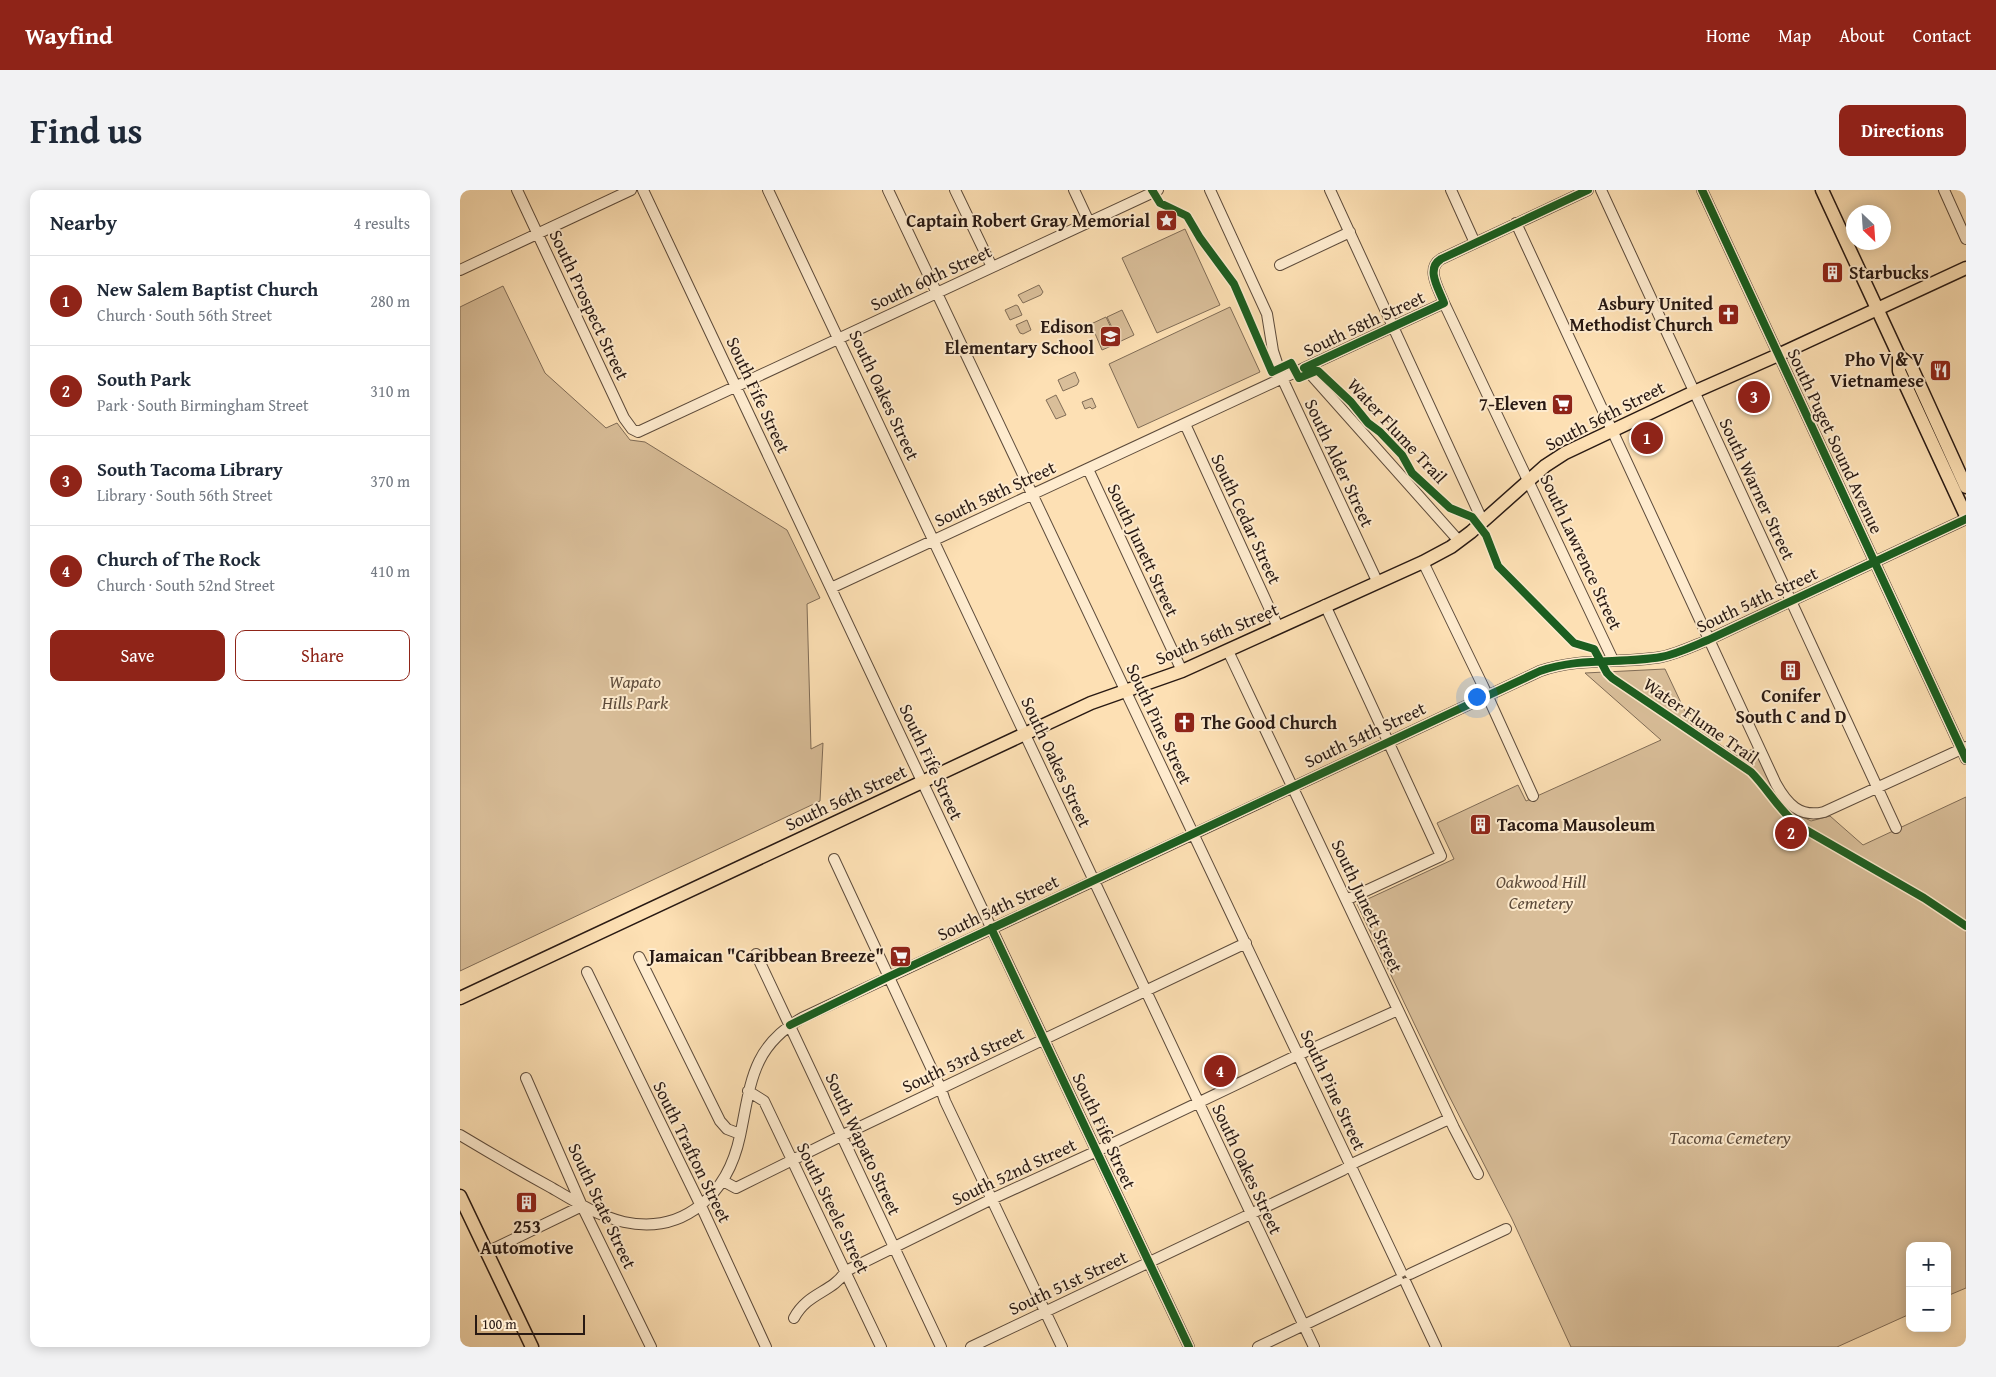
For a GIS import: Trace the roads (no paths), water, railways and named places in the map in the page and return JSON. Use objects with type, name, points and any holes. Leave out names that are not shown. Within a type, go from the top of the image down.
[{"type":"main road","points":[[1822,190],[1878,308],[1899,356],[1899,371],[1966,518]]},
{"type":"main road","name":"South 56th Street","points":[[460,998],[1091,703],[1182,671],[1377,581],[1423,562],[1459,541],[1554,459],[1694,392],[1966,268]]},
{"type":"main road","points":[[1899,356],[1911,366],[1966,487]]},
{"type":"main road","points":[[460,1196],[532,1347]]},
{"type":"street","name":"South Prospect Street","points":[[517,190],[624,418],[635,431]]},
{"type":"street","points":[[460,270],[630,190]]},
{"type":"street","name":"South Fife Street","points":[[643,190],[1189,1347]]},
{"type":"street","name":"South Oakes Street","points":[[768,190],[840,338],[1145,992],[1314,1347]]},
{"type":"street","name":"South Pine Street","points":[[888,190],[1436,1347]]},
{"type":"street","points":[[955,190],[992,267]]},
{"type":"street","points":[[1074,190],[1089,222]]},
{"type":"street","name":"South 60th Street","points":[[635,431],[645,430],[1089,222],[1146,192],[1158,190]]},
{"type":"street","name":"South Alder Street","points":[[1210,190],[1267,314],[1273,351],[1282,378],[1377,581]]},
{"type":"street","points":[[1330,190],[1483,522]]},
{"type":"street","points":[[1451,190],[1475,243]]},
{"type":"street","name":"South Warner Street","points":[[1601,190],[1896,828]]},
{"type":"street","name":"South Puget Sound Avenue","points":[[1702,190],[1874,562],[1964,748],[1966,759]]},
{"type":"street","points":[[1944,190],[1966,239]]},
{"type":"street","name":"South 58th Street","points":[[1433,267],[1441,259],[1581,192]]},
{"type":"street","points":[[1516,223],[1708,640],[1782,795],[1801,812],[1811,814],[1824,812],[1964,748]]},
{"type":"street","points":[[1280,265],[1350,232]]},
{"type":"street","name":"South Lawrence Street","points":[[1433,267],[1434,279],[1444,303],[1613,660]]},
{"type":"street","name":"South 58th Street","points":[[831,588],[1444,303]]},
{"type":"street","points":[[1305,368],[1459,541]]},
{"type":"street","name":"South Cedar Street","points":[[1185,424],[1278,627]]},
{"type":"street","name":"South Junett Street","points":[[1088,469],[1182,671]]},
{"type":"street","name":"South 54th Street","points":[[460,1135],[582,1206],[623,1222],[650,1224],[678,1218],[701,1206],[712,1196],[723,1181],[732,1163],[740,1134],[748,1091],[756,1068],[766,1049],[790,1025],[888,976],[1540,670],[1559,664],[1664,657],[1708,640],[1966,518]]},
{"type":"street","points":[[1423,562],[1534,796]]},
{"type":"street","points":[[1325,605],[1441,856],[1346,900]]},
{"type":"street","name":"South Junett Street","points":[[1228,651],[1449,1119],[1478,1174]]},
{"type":"street","points":[[834,859],[945,1101],[1062,1347]]},
{"type":"street","name":"South 53rd Street","points":[[723,1181],[736,1188],[791,1159],[1246,943]]},
{"type":"street","name":"South Wapato Street","points":[[756,954],[840,1136],[941,1347]]},
{"type":"street","points":[[639,957],[720,1121],[727,1129],[740,1134]]},
{"type":"street","name":"South Trafton Street","points":[[587,972],[701,1206],[766,1347]]},
{"type":"street","name":"South 52nd Street","points":[[794,1318],[808,1301],[840,1280],[846,1271],[992,1199],[1398,1010]]},
{"type":"street","name":"South State Street","points":[[526,1078],[582,1206],[651,1347]]},
{"type":"street","name":"South Steele Street","points":[[748,1091],[764,1101],[881,1347]]},
{"type":"street","name":"South 51st Street","points":[[971,1347],[1449,1119]]},
{"type":"street","points":[[487,1252],[582,1206]]},
{"type":"street","points":[[1258,1347],[1506,1229]]},
{"type":"place","name":"Captain Robert Gray Memorial","points":[[1166,221]]},
{"type":"place","name":"Starbucks","points":[[1833,273]]},
{"type":"place","name":"Asbury United Methodist Church","points":[[1729,314]]},
{"type":"place","name":"Edison Elementary School","points":[[1110,337]]},
{"type":"place","name":"Pho V & V Vietnamese","points":[[1940,370]]},
{"type":"place","name":"South Tacoma Library","points":[[1754,397]]},
{"type":"place","name":"7-Eleven","points":[[1563,404]]},
{"type":"place","name":"New Salem Baptist Church","points":[[1647,438]]},
{"type":"place","name":"Conifer South C and D","points":[[1791,671]]},
{"type":"place","name":"The Good Church","points":[[1185,723]]},
{"type":"place","name":"Tacoma Mausoleum","points":[[1481,825]]},
{"type":"place","name":"South Park","points":[[1791,833]]},
{"type":"place","name":"Jamaican \"Caribbean Breeze\"","points":[[900,956]]},
{"type":"place","name":"Church of The Rock","points":[[1220,1071]]},
{"type":"place","name":"253 Automotive","points":[[527,1202]]},
{"type":"park label","name":"Wapato Hills Park","points":[[635,692]]},
{"type":"park label","name":"Oakwood Hill Cemetery","points":[[1541,892]]},
{"type":"park label","name":"Tacoma Cemetery","points":[[1730,1138]]}]
